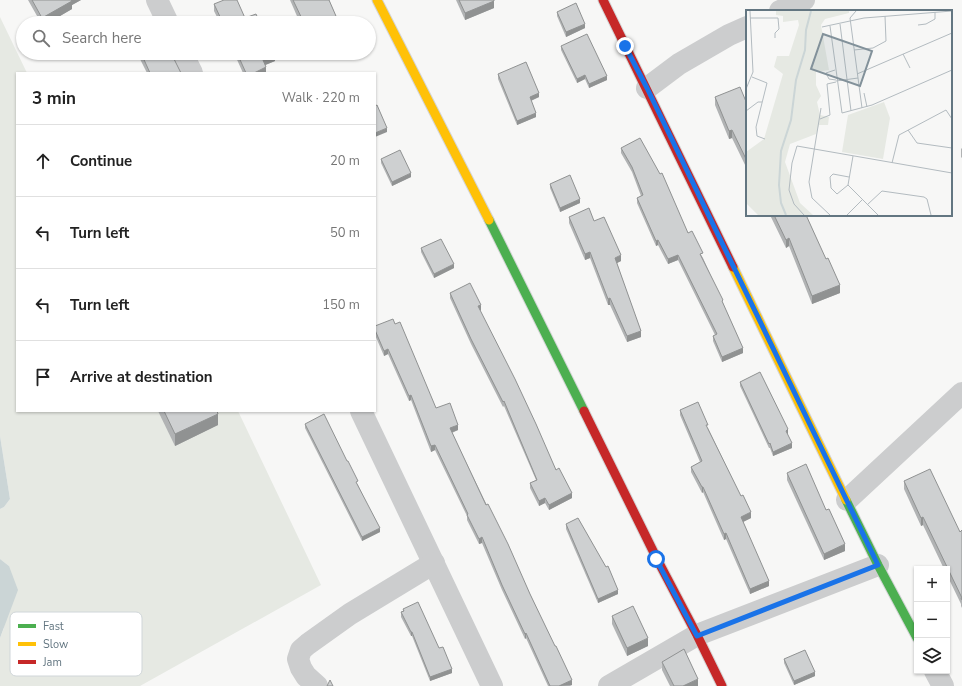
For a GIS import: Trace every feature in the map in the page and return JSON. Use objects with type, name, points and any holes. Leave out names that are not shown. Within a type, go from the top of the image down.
[{"type":"street","points":[[157,0],[165,16]]},
{"type":"street","points":[[377,0],[500,243],[656,559],[722,686]]},
{"type":"street","points":[[603,0],[878,565],[914,632]]},
{"type":"street","points":[[782,10],[804,0]]},
{"type":"street","points":[[647,88],[680,64],[729,35],[746,27]]},
{"type":"street","points":[[186,60],[192,72]]},
{"type":"street","points":[[847,500],[962,393]]},
{"type":"street","points":[[361,412],[492,686]]},
{"type":"street","points":[[317,686],[306,676],[301,668],[298,660],[301,650],[350,614],[434,563]]},
{"type":"street","points":[[609,686],[697,636],[878,565]]},
{"type":"street","points":[[937,674],[943,686]]},
{"type":"shaded area","points":[[0,17],[16,50],[16,60],[21,60],[27,72],[16,72],[16,412],[238,412],[321,585],[140,686],[0,686],[0,638],[4,628],[9,566],[0,559],[0,509],[4,507],[10,499],[0,436]]},
{"type":"shaded area","points":[[0,436],[10,499],[4,507],[0,509]]},
{"type":"shaded area","points":[[0,559],[9,566],[18,590],[0,638]]},
{"type":"building","points":[[32,0],[72,1],[46,16],[41,16]]},
{"type":"building","points":[[224,0],[237,0],[244,16],[220,16],[214,4]]},
{"type":"building","points":[[293,0],[329,0],[336,16],[301,16]]},
{"type":"building","points":[[459,0],[494,0],[494,1],[465,13]]},
{"type":"building","points":[[576,3],[585,24],[566,32],[557,12]]},
{"type":"building","points":[[587,34],[607,76],[589,84],[585,75],[577,79],[561,46]]},
{"type":"building","points":[[144,60],[174,60],[180,72],[150,72]]},
{"type":"building","points":[[240,60],[263,60],[266,67],[256,72],[246,72]]},
{"type":"building","points":[[526,62],[539,93],[530,97],[536,113],[517,121],[498,74]]},
{"type":"building","points":[[740,87],[746,102],[746,159],[732,130],[729,131],[715,97]]},
{"type":"building","points":[[376,106],[387,128],[376,133]]},
{"type":"building","points":[[640,138],[660,174],[662,173],[688,233],[692,231],[703,253],[700,254],[723,300],[722,301],[743,348],[722,357],[713,336],[717,334],[678,255],[668,259],[658,240],[656,241],[637,198],[643,195],[632,167],[621,148]]},
{"type":"building","points":[[400,150],[411,173],[392,182],[381,159]]},
{"type":"building","points":[[570,175],[580,199],[560,208],[550,184]]},
{"type":"building","points":[[589,208],[594,221],[604,217],[621,255],[615,258],[641,331],[627,336],[610,298],[608,299],[590,252],[585,254],[569,217]]},
{"type":"building","points":[[774,216],[806,216],[826,259],[828,258],[840,285],[812,296],[789,238],[786,240]]},
{"type":"building","points":[[441,239],[454,264],[434,274],[421,248]]},
{"type":"building","points":[[470,283],[481,305],[478,306],[515,379],[556,470],[559,468],[572,493],[549,505],[545,498],[539,501],[530,483],[537,480],[504,401],[503,402],[471,339],[450,293]]},
{"type":"building","points":[[393,319],[395,324],[400,322],[436,408],[450,403],[458,425],[450,428],[486,505],[488,504],[508,544],[530,594],[572,680],[559,686],[550,686],[502,585],[482,537],[479,539],[435,445],[431,446],[411,395],[409,396],[388,349],[384,351],[376,332],[376,326]]},
{"type":"building","points":[[760,372],[788,429],[786,431],[792,443],[773,452],[740,382]]},
{"type":"building","points":[[698,402],[708,425],[706,425],[741,496],[743,495],[751,512],[741,517],[769,581],[750,589],[726,533],[724,534],[703,487],[691,467],[702,461],[680,410]]},
{"type":"building","points":[[164,412],[217,412],[218,414],[175,434]]},
{"type":"building","points":[[324,414],[358,481],[356,482],[380,528],[362,537],[305,424]]},
{"type":"building","points":[[806,464],[826,510],[829,509],[845,544],[824,554],[787,473]]},
{"type":"building","points":[[930,469],[960,532],[962,530],[962,598],[950,573],[950,566],[947,566],[923,517],[921,518],[904,481]]},
{"type":"building","points":[[578,518],[606,567],[608,566],[618,590],[598,599],[566,524]]},
{"type":"building","points":[[418,602],[439,648],[443,647],[452,669],[430,677],[412,632],[401,612],[404,611],[403,609]]},
{"type":"building","points":[[633,606],[648,638],[627,648],[612,616]]},
{"type":"building","points":[[684,649],[698,679],[683,686],[674,686],[662,662]]},
{"type":"building","points":[[805,650],[815,672],[794,681],[784,659]]},
{"type":"building","points":[[330,680],[333,686],[327,686]]},
{"type":"traffic: fast","points":[[489,220],[584,411]]},
{"type":"traffic: fast","points":[[846,500],[878,565],[914,632]]},
{"type":"traffic: slow","points":[[377,0],[489,220]]},
{"type":"traffic: slow","points":[[733,267],[846,500]]},
{"type":"traffic: jam","points":[[603,0],[733,267]]},
{"type":"traffic: jam","points":[[584,411],[722,686]]},
{"type":"route","points":[[625,46],[647,88],[878,565],[697,636],[656,559]]}]
